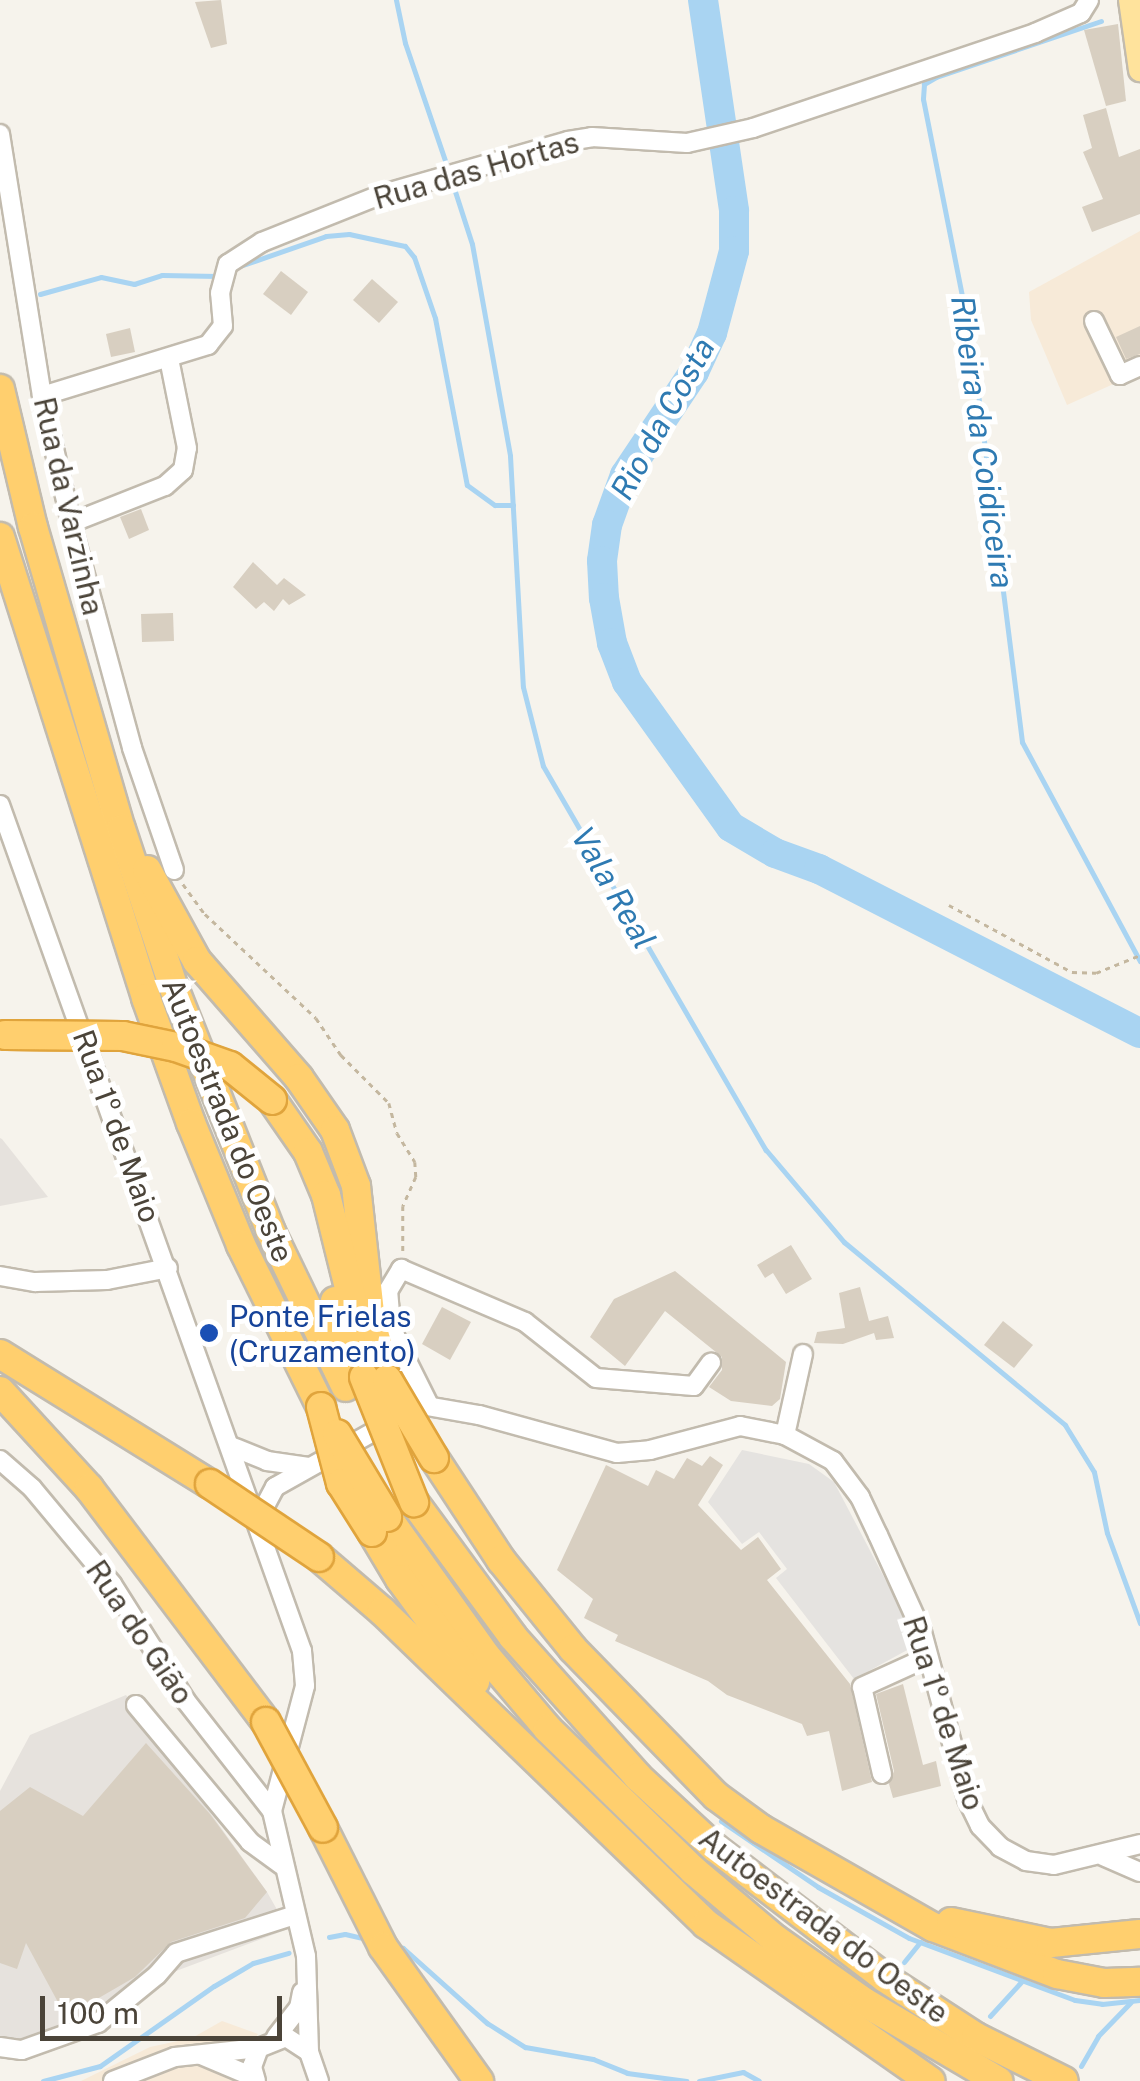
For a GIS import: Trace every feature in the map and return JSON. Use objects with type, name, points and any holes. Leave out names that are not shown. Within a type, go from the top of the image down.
[{"type":"highway","name":"Autoestrada do Oeste","points":[[0,389],[32,527],[121,829],[220,1112],[270,1232],[366,1381],[414,1502],[513,1636],[562,1694],[638,1777],[714,1848],[885,1978],[976,2036],[1064,2081]]},
{"type":"highway","name":"Autoestrada do Oeste","points":[[0,538],[146,998],[191,1123],[241,1245],[321,1408],[341,1483],[380,1524],[548,1729],[667,1846],[790,1949],[864,2002],[998,2081]]},
{"type":"highway","points":[[121,829],[156,883],[196,961],[299,1078],[336,1130],[356,1186],[372,1322],[366,1381]]},
{"type":"highway","points":[[2,1035],[122,1036],[176,1047],[230,1066],[272,1100],[308,1152],[326,1195],[335,1302],[366,1381],[434,1458],[500,1560],[572,1648],[716,1796],[761,1830],[966,1942],[1058,1974],[1104,1984],[1140,1982]]},
{"type":"highway","points":[[0,1354],[210,1484],[319,1557],[394,1622],[706,1924],[930,2081]]},
{"type":"highway","points":[[0,1391],[89,1488],[266,1722],[382,1947],[478,2081]]},
{"type":"highway","points":[[380,1524],[471,1676],[566,1790]]},
{"type":"highway","points":[[910,1913],[1052,1943],[1140,1934]]},
{"type":"main road","points":[[1130,0],[1140,70]]},
{"type":"street","name":"Rua das Hortas","points":[[42,396],[208,345],[223,326],[224,276],[228,264],[240,254],[380,196],[592,137],[687,143],[753,128],[1035,33],[1081,12],[1090,0]]},
{"type":"street","name":"Rua da Varzinha","points":[[0,134],[42,396],[71,524],[132,748],[174,870]]},
{"type":"street","points":[[1094,321],[1120,376],[1140,366]]},
{"type":"street","points":[[71,524],[165,486],[182,470],[187,448],[169,359]]},
{"type":"street","name":"Rua 1º de Maio","points":[[0,805],[233,1447],[302,1651],[305,1686],[272,1811]]},
{"type":"street","points":[[0,1276],[34,1282],[107,1280],[168,1268]]},
{"type":"street","points":[[258,1519],[275,1486],[421,1405],[430,1405],[396,1339],[388,1290],[394,1274],[410,1270],[525,1322],[596,1378],[694,1386],[711,1363]]},
{"type":"street","points":[[785,1435],[796,1356]]},
{"type":"street","name":"Rua 1º de Maio","points":[[430,1405],[617,1454],[650,1450],[740,1426],[785,1435],[833,1462],[860,1497],[922,1632],[967,1799],[980,1826],[1000,1848],[1026,1861],[1054,1865],[1140,1844]]},
{"type":"street","points":[[233,1447],[267,1462],[309,1467]]},
{"type":"street","name":"Rua do Gião","points":[[0,1460],[32,1488],[112,1584],[186,1701],[272,1811]]},
{"type":"street","points":[[244,1480],[267,1462]]},
{"type":"street","points":[[244,1480],[275,1486]]},
{"type":"street","points":[[882,1774],[862,1686],[928,1657]]},
{"type":"street","points":[[136,1705],[250,1842],[282,1865]]},
{"type":"street","points":[[272,1811],[306,1956],[309,2081]]},
{"type":"street","points":[[1103,1856],[1140,1872]]},
{"type":"street","points":[[0,2047],[22,2050],[98,2022],[157,1976],[176,1952],[295,1915]]},
{"type":"street","points":[[113,2081],[139,2067],[201,2054],[259,2048],[276,2038],[300,2008],[306,1956]]},
{"type":"street","points":[[276,2038],[295,2040],[310,2057],[318,2081]]},
{"type":"street","points":[[201,2054],[255,2079],[254,2056],[259,2048]]},
{"type":"path","points":[[174,870],[204,914],[316,1018],[341,1055],[390,1103],[397,1133],[416,1162],[401,1232],[401,1249],[410,1270]]},
{"type":"path","points":[[948,904],[1072,972],[1096,973],[1140,955]]},
{"type":"shaded area","points":[[1140,231],[1140,372],[1067,405],[1031,320],[1029,292]]},
{"type":"shaded area","points":[[2,1139],[48,1197],[0,1206]]},
{"type":"shaded area","points":[[742,1450],[809,1464],[834,1482],[906,1619],[911,1648],[854,1679],[776,1578],[787,1569],[759,1532],[742,1544],[708,1502]]},
{"type":"shaded area","points":[[126,1695],[267,1892],[288,1929],[168,1974],[106,2032],[27,2060],[0,2056],[0,1791],[30,1735]]},
{"type":"shaded area","points":[[222,2021],[258,2034],[243,2057],[244,2081],[81,2081],[150,2047],[192,2038]]},
{"type":"building","points":[[221,0],[227,44],[211,48],[195,2]]},
{"type":"building","points":[[1118,24],[1126,101],[1106,106],[1084,30]]},
{"type":"building","points":[[1106,108],[1119,157],[1140,149],[1140,214],[1092,232],[1082,207],[1103,199],[1083,152],[1092,148],[1083,115]]},
{"type":"building","points":[[281,271],[308,292],[291,315],[263,294]]},
{"type":"building","points":[[372,279],[398,302],[379,323],[353,300]]},
{"type":"building","points":[[1140,326],[1140,354],[1126,359],[1116,337]]},
{"type":"building","points":[[130,328],[135,352],[111,357],[106,334]]},
{"type":"building","points":[[141,509],[149,530],[129,539],[120,517]]},
{"type":"building","points":[[253,562],[277,585],[284,578],[306,595],[289,605],[283,599],[274,611],[264,602],[256,609],[233,587]]},
{"type":"building","points":[[173,613],[174,641],[142,642],[141,614]]},
{"type":"building","points":[[791,1245],[812,1279],[786,1294],[773,1273],[765,1278],[757,1265]]},
{"type":"building","points":[[675,1271],[786,1362],[780,1399],[772,1406],[731,1401],[709,1387],[722,1370],[722,1357],[665,1311],[625,1366],[590,1337],[614,1299]]},
{"type":"building","points":[[860,1287],[869,1321],[888,1316],[894,1338],[876,1340],[874,1333],[843,1344],[814,1343],[817,1332],[845,1328],[839,1293]]},
{"type":"building","points":[[442,1307],[471,1322],[450,1360],[422,1344]]},
{"type":"building","points":[[1003,1321],[1033,1345],[1014,1368],[984,1345]]},
{"type":"building","points":[[710,1456],[723,1465],[698,1505],[741,1550],[758,1537],[781,1569],[767,1580],[850,1684],[872,1782],[842,1791],[829,1731],[807,1736],[802,1724],[727,1695],[708,1681],[615,1641],[618,1635],[584,1618],[593,1599],[557,1570],[606,1465],[648,1486],[656,1470],[674,1479],[687,1458],[702,1466]]},
{"type":"building","points":[[903,1684],[923,1765],[936,1761],[941,1786],[893,1798],[889,1784],[894,1771],[876,1694]]},
{"type":"building","points":[[146,1743],[210,1814],[267,1892],[245,1918],[171,1942],[135,1977],[66,2017],[26,1943],[17,1969],[0,1963],[0,1811],[30,1787],[83,1816]]},
{"type":"waterway","name":"Vala Real","points":[[396,0],[405,43],[448,169]]},
{"type":"waterway","name":"Rio da Costa","points":[[703,0],[734,211],[734,251],[712,333],[694,372],[625,475],[607,525],[602,561],[604,598],[612,643],[627,682],[731,827],[775,853],[819,869],[1140,1033]]},
{"type":"waterway","name":"Ribeira da Coidiceira","points":[[1101,21],[936,77],[924,84],[923,99],[972,346],[1022,742],[1140,961]]},
{"type":"waterway","name":"Vala Real","points":[[451,179],[472,244],[510,456],[523,687],[543,766],[766,1150],[844,1242],[1065,1425],[1094,1472],[1107,1533],[1140,1623]]},
{"type":"waterway","points":[[240,266],[326,236],[349,234],[405,246],[414,257],[435,318],[467,485],[495,505],[513,505]]},
{"type":"waterway","points":[[40,294],[101,277],[134,284],[162,275],[218,276]]},
{"type":"waterway","points":[[721,1821],[818,1887],[909,1938],[1075,2000],[1102,2004],[1140,2000]]},
{"type":"waterway","points":[[329,1937],[345,1934],[370,1940]]},
{"type":"waterway","points":[[904,1962],[920,1942]]},
{"type":"waterway","points":[[395,1946],[403,1948],[487,2023],[525,2047],[593,2059],[627,2073],[686,2081]]},
{"type":"waterway","points":[[43,2081],[100,2066],[214,1986],[253,1963],[289,1953]]},
{"type":"waterway","points":[[990,2016],[1021,1982]]},
{"type":"waterway","points":[[1081,2066],[1098,2036],[1131,2002]]},
{"type":"waterway","points":[[699,2081],[743,2072],[759,2081]]},
{"type":"place","name":"Ponte Frielas (Cruzamento)","points":[[209,1333]]}]
